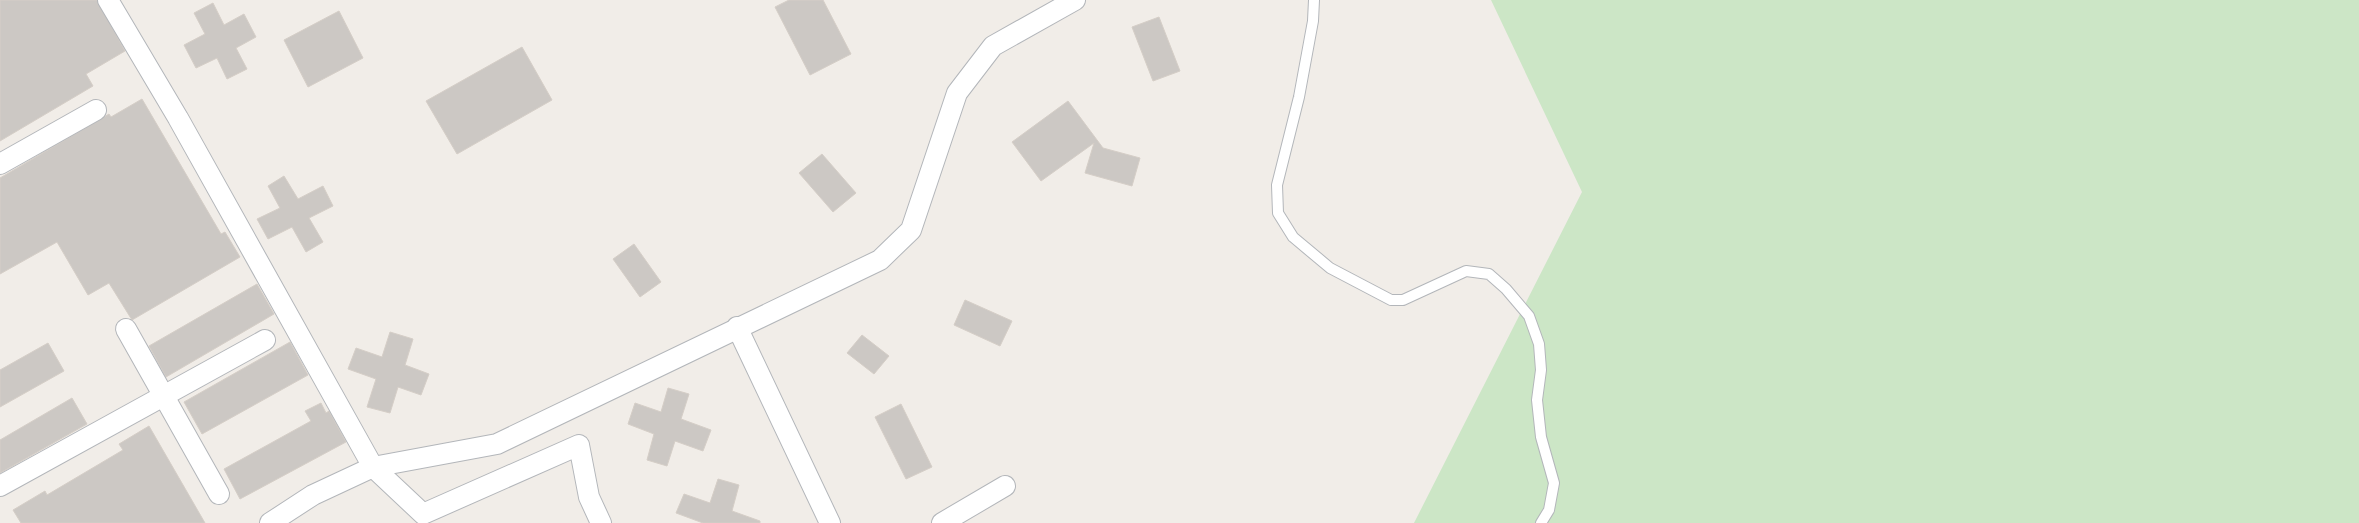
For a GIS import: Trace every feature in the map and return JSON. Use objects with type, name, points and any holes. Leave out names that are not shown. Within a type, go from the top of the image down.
[{"type":"street","points":[[108,0],[178,118],[373,467],[423,514],[579,445],[589,497],[601,523]]},
{"type":"street","points":[[270,523],[313,495],[373,467],[497,444],[737,327],[880,260],[911,230],[957,93],[993,46],[1075,0]]},
{"type":"street","points":[[0,164],[96,110]]},
{"type":"street","points":[[737,327],[830,523]]},
{"type":"street","points":[[126,329],[219,494]]},
{"type":"street","points":[[0,486],[164,394],[265,340]]},
{"type":"street","points":[[942,523],[1005,486]]},
{"type":"lane","points":[[1314,0],[1313,21],[1299,97],[1277,186],[1278,213],[1293,237],[1330,268],[1391,300],[1403,300],[1466,271],[1489,274],[1506,289],[1529,316],[1540,344],[1541,370],[1537,400],[1541,437],[1554,483],[1549,510],[1541,523]]},
{"type":"green space","points":[[1491,0],[2359,0],[2359,523],[1414,523],[1582,192]]},
{"type":"building","points":[[0,0],[97,0],[125,51],[86,74],[93,86],[0,141]]},
{"type":"building","points":[[789,0],[823,0],[851,54],[810,75],[775,7]]},
{"type":"building","points":[[213,3],[224,25],[244,14],[256,37],[236,48],[247,69],[227,79],[217,58],[196,68],[184,45],[205,34],[194,13]]},
{"type":"building","points":[[339,11],[363,58],[308,87],[284,40]]},
{"type":"building","points":[[1159,17],[1180,71],[1153,81],[1132,27]]},
{"type":"building","points":[[522,47],[552,100],[457,154],[426,101]]},
{"type":"building","points":[[142,99],[221,234],[225,232],[240,257],[132,320],[109,283],[88,295],[57,242],[0,274],[0,178],[109,114],[111,117]]},
{"type":"building","points":[[1068,101],[1103,148],[1140,158],[1132,186],[1085,173],[1094,143],[1041,181],[1012,142]]},
{"type":"building","points":[[822,154],[856,193],[833,212],[799,173]]},
{"type":"building","points":[[284,176],[298,199],[323,186],[333,206],[309,218],[323,242],[306,252],[292,227],[268,239],[257,219],[280,208],[268,186]]},
{"type":"building","points":[[634,244],[661,282],[640,297],[613,259]]},
{"type":"building","points":[[257,284],[274,314],[166,377],[149,346]]},
{"type":"building","points":[[965,300],[1012,321],[1000,346],[954,325]]},
{"type":"building","points":[[390,332],[413,339],[405,365],[429,374],[421,395],[398,387],[390,413],[367,407],[376,379],[348,369],[356,348],[382,357]]},
{"type":"building","points":[[862,335],[889,356],[874,374],[847,353]]},
{"type":"building","points":[[290,342],[308,375],[202,434],[184,402]]},
{"type":"building","points":[[48,343],[64,371],[0,407],[0,370]]},
{"type":"building","points":[[668,388],[689,394],[681,419],[711,430],[703,451],[675,441],[667,466],[647,460],[654,434],[628,424],[635,403],[661,412]]},
{"type":"building","points":[[72,398],[87,424],[0,473],[0,440]]},
{"type":"building","points":[[321,403],[326,413],[329,411],[346,442],[240,499],[224,469],[311,421],[305,411]]},
{"type":"building","points":[[901,404],[932,467],[906,479],[875,417]]},
{"type":"building","points":[[149,426],[205,523],[21,523],[13,510],[45,491],[47,495],[123,450],[119,444]]},
{"type":"building","points":[[718,479],[739,485],[732,511],[760,521],[760,523],[703,523],[676,513],[684,494],[710,503]]}]
